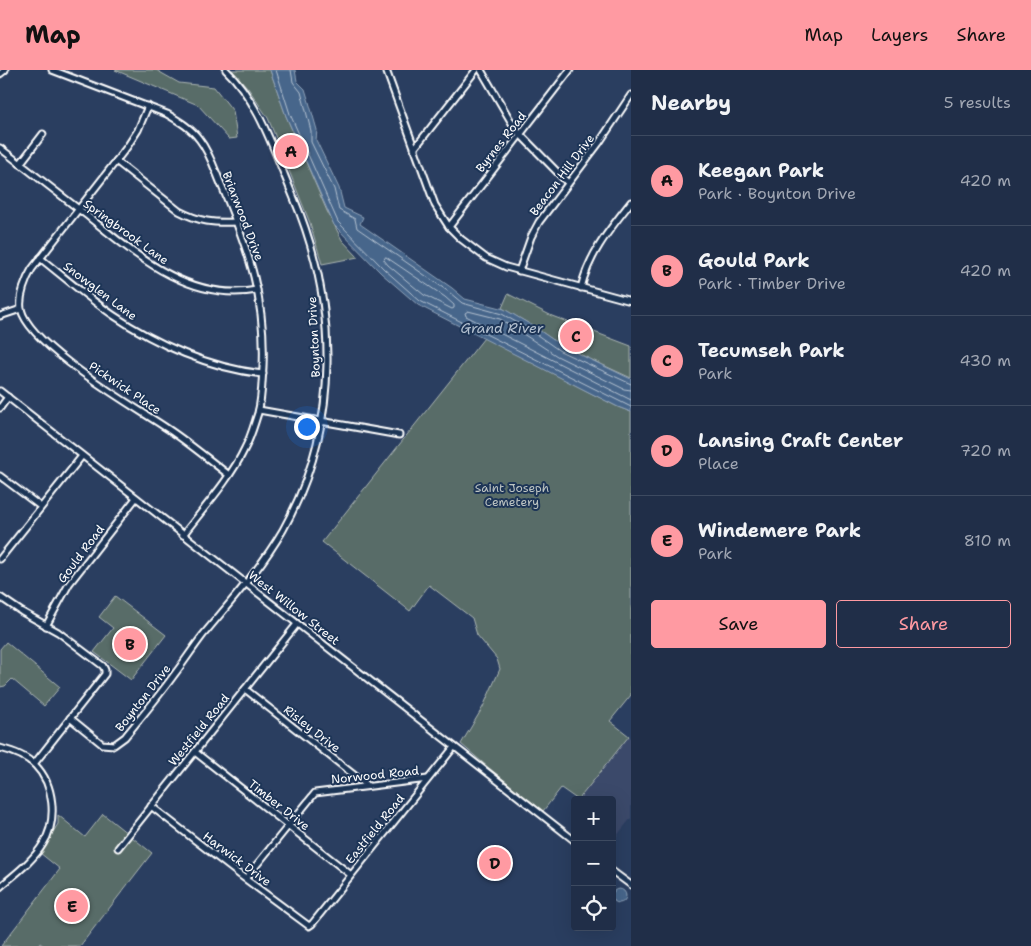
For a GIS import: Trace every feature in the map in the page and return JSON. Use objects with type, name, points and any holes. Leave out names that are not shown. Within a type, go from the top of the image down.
[{"type":"street","points":[[0,74],[5,70]]},
{"type":"street","name":"Briarwood Drive","points":[[52,70],[148,106],[180,121],[200,140],[209,156],[245,244],[257,290],[263,334],[263,374],[259,410],[244,450],[229,475],[183,534]]},
{"type":"street","name":"Boynton Drive","points":[[70,718],[102,744],[114,746],[120,742],[277,541],[301,495],[313,462],[322,421],[328,363],[322,296],[316,262],[295,202],[254,106],[237,80],[226,70]]},
{"type":"street","points":[[386,70],[435,205],[449,227],[486,258],[519,272],[631,301]]},
{"type":"street","points":[[414,150],[476,70]]},
{"type":"street","points":[[482,70],[520,134],[568,183]]},
{"type":"street","name":"Byrnes Road","points":[[449,227],[570,70]]},
{"type":"street","name":"Beacon Hill Drive","points":[[519,272],[535,229],[599,143],[631,95]]},
{"type":"street","points":[[0,316],[21,309],[22,296],[28,276],[138,130],[148,106]]},
{"type":"street","points":[[20,164],[43,134]]},
{"type":"street","name":"Springbrook Lane","points":[[0,148],[137,255],[172,277],[208,288],[229,291],[257,290]]},
{"type":"street","points":[[116,161],[179,211],[204,222],[236,222]]},
{"type":"street","points":[[581,288],[586,269],[598,247],[631,202]]},
{"type":"street","name":"Snowglen Lane","points":[[40,258],[114,316],[157,341],[191,356],[218,365],[263,374]]},
{"type":"street","name":"Pickwick Place","points":[[21,309],[33,332],[43,341],[90,378],[167,428],[229,475]]},
{"type":"street","name":"West Willow Street","points":[[0,391],[571,838]]},
{"type":"street","points":[[0,408],[8,398]]},
{"type":"street","points":[[259,410],[399,435]]},
{"type":"street","points":[[1,557],[82,456]]},
{"type":"street","points":[[0,476],[41,507]]},
{"type":"street","name":"Gould Road","points":[[46,626],[69,584],[136,498]]},
{"type":"street","points":[[0,597],[67,638],[103,666],[105,670],[105,674],[34,764]]},
{"type":"street","name":"Westfield Road","points":[[118,848],[297,624]]},
{"type":"street","name":"Risley Drive","points":[[245,689],[368,786]]},
{"type":"street","name":"Eastfield Road","points":[[312,924],[454,747]]},
{"type":"street","points":[[0,748],[10,751],[34,764],[42,776],[51,797],[52,821],[44,842],[32,859],[0,887]]},
{"type":"street","name":"Timber Drive","points":[[195,752],[352,875]]},
{"type":"street","name":"Norwood Road","points":[[246,878],[315,793],[428,779]]},
{"type":"street","name":"Harwick Drive","points":[[151,806],[305,924],[309,926],[312,924]]},
{"type":"street","points":[[616,874],[631,886]]},
{"type":"shaded area","points":[[629,736],[631,738],[631,818],[616,837],[616,796],[581,796]]},
{"type":"green space","points":[[115,70],[156,70],[179,83],[214,87],[233,111],[237,138],[229,139],[198,105]]},
{"type":"green space","points":[[232,70],[270,70],[286,116],[327,211],[342,240],[358,257],[322,264],[310,223],[268,118],[248,88]]},
{"type":"green space","points":[[508,294],[552,316],[631,346],[631,378],[562,346],[502,308]]},
{"type":"green space","name":"Saint Joseph Cemetery","points":[[484,338],[631,412],[631,695],[610,721],[629,736],[581,796],[572,796],[561,788],[543,811],[461,744],[483,707],[500,669],[497,659],[477,635],[472,618],[429,585],[410,611],[322,542]]},
{"type":"green space","points":[[115,596],[166,635],[131,680],[94,652],[113,628],[99,617]]},
{"type":"green space","points":[[6,642],[60,687],[44,706],[12,679],[5,686],[0,687],[0,649]]},
{"type":"green space","points":[[103,814],[152,853],[80,946],[44,946],[40,943],[38,946],[1,946],[60,869],[40,853],[58,824],[58,815],[85,837]]},
{"type":"water","name":"Grand River","points":[[270,70],[295,70],[297,81],[305,89],[309,102],[317,130],[316,140],[339,188],[344,208],[363,217],[360,224],[465,299],[504,309],[562,346],[631,379],[631,412],[418,305],[381,273],[334,225],[286,116]]},
{"type":"water","points":[[616,889],[622,889],[626,893],[626,899],[622,903],[616,903]]},
{"type":"place","name":"Keegan Park","points":[[291,151]]},
{"type":"place","name":"Tecumseh Park","points":[[576,336]]},
{"type":"place","name":"Gould Park","points":[[130,644]]},
{"type":"place","name":"Lansing Craft Center","points":[[495,863]]},
{"type":"place","name":"Windemere Park","points":[[72,906]]}]
